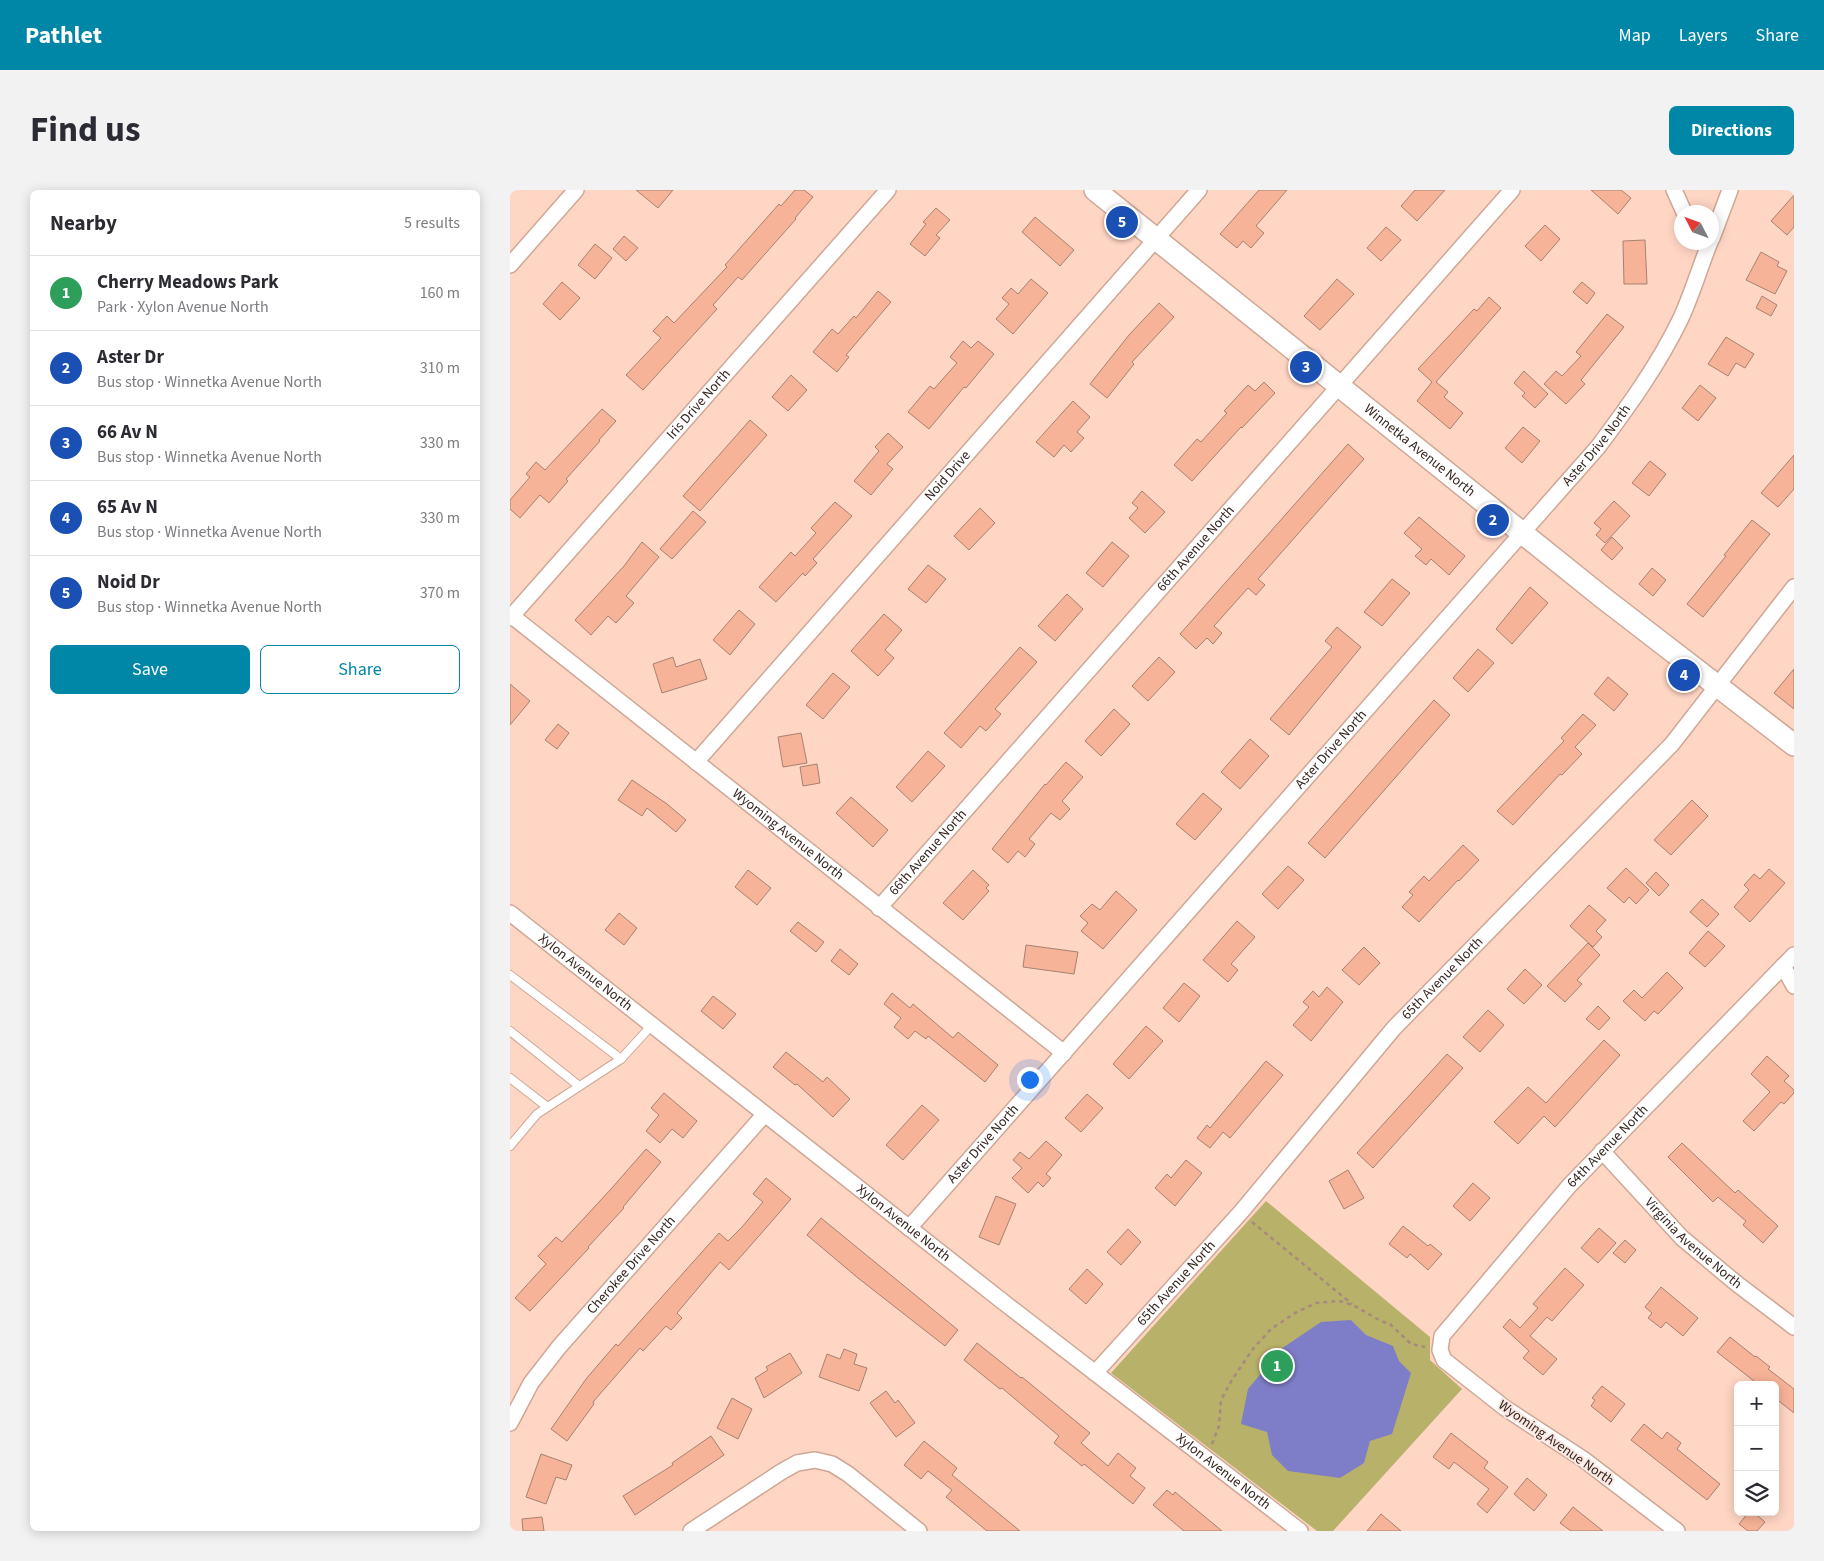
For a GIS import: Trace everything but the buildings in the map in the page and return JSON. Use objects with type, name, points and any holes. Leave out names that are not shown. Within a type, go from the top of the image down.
[{"type":"street","points":[[510,265],[576,190]]},
{"type":"street","name":"Iris Drive North","points":[[511,617],[888,190]]},
{"type":"street","name":"Winnetka Avenue North","points":[[1095,190],[1522,534],[1794,745]]},
{"type":"street","name":"Noid Drive","points":[[696,762],[1199,190]]},
{"type":"street","name":"66th Avenue North","points":[[879,908],[1512,190]]},
{"type":"street","points":[[1674,190],[1681,205]]},
{"type":"street","points":[[1719,219],[1730,190]]},
{"type":"street","name":"Aster Drive North","points":[[909,1228],[1598,447],[1653,368],[1680,318],[1707,250]]},
{"type":"street","name":"65th Avenue North","points":[[1095,1373],[1241,1212],[1394,1028],[1672,744],[1794,587]]},
{"type":"street","name":"Wyoming Avenue North","points":[[511,617],[1064,1053]]},
{"type":"street","name":"Xylon Avenue North","points":[[510,914],[764,1115],[1300,1531]]},
{"type":"street","name":"64th Avenue North","points":[[1440,1350],[1442,1336],[1568,1186],[1794,955]]},
{"type":"street","points":[[1783,966],[1794,986]]},
{"type":"street","name":"Cherokee Drive North","points":[[510,1423],[531,1383],[559,1347],[764,1115]]},
{"type":"street","name":"Virginia Avenue North","points":[[1602,1151],[1682,1238],[1736,1284],[1794,1328]]},
{"type":"street","name":"Wyoming Avenue North","points":[[1440,1350],[1444,1360],[1506,1408],[1568,1448],[1677,1531]]},
{"type":"street","points":[[691,1531],[797,1463],[815,1460],[832,1464],[848,1474],[919,1531]]},
{"type":"lane","points":[[510,975],[621,1059]]},
{"type":"lane","points":[[510,1146],[546,1106],[621,1059],[652,1025]]},
{"type":"lane","points":[[510,1031],[579,1086]]},
{"type":"lane","points":[[510,1078],[546,1106]]},
{"type":"path","points":[[1241,1212],[1353,1305],[1380,1321],[1390,1324],[1411,1344],[1440,1350]]},
{"type":"path","points":[[1207,1459],[1219,1426],[1221,1400],[1252,1350],[1271,1329],[1295,1313],[1316,1303],[1338,1301],[1353,1305]]},
{"type":"shaded area","points":[[1266,1201],[1430,1337],[1430,1360],[1462,1389],[1333,1531],[1317,1531],[1111,1373]]},
{"type":"shaded area","points":[[1351,1320],[1366,1335],[1393,1346],[1399,1361],[1411,1373],[1392,1434],[1370,1441],[1364,1463],[1340,1478],[1288,1471],[1272,1455],[1267,1432],[1241,1424],[1248,1389],[1281,1349],[1321,1322]]},
{"type":"place","name":"Noid Dr","points":[[1122,222]]},
{"type":"place","name":"66 Av N","points":[[1306,367]]},
{"type":"place","name":"Aster Dr","points":[[1493,520]]},
{"type":"place","name":"65 Av N","points":[[1684,675]]},
{"type":"place","name":"Cherry Meadows Park","points":[[1277,1366]]}]
